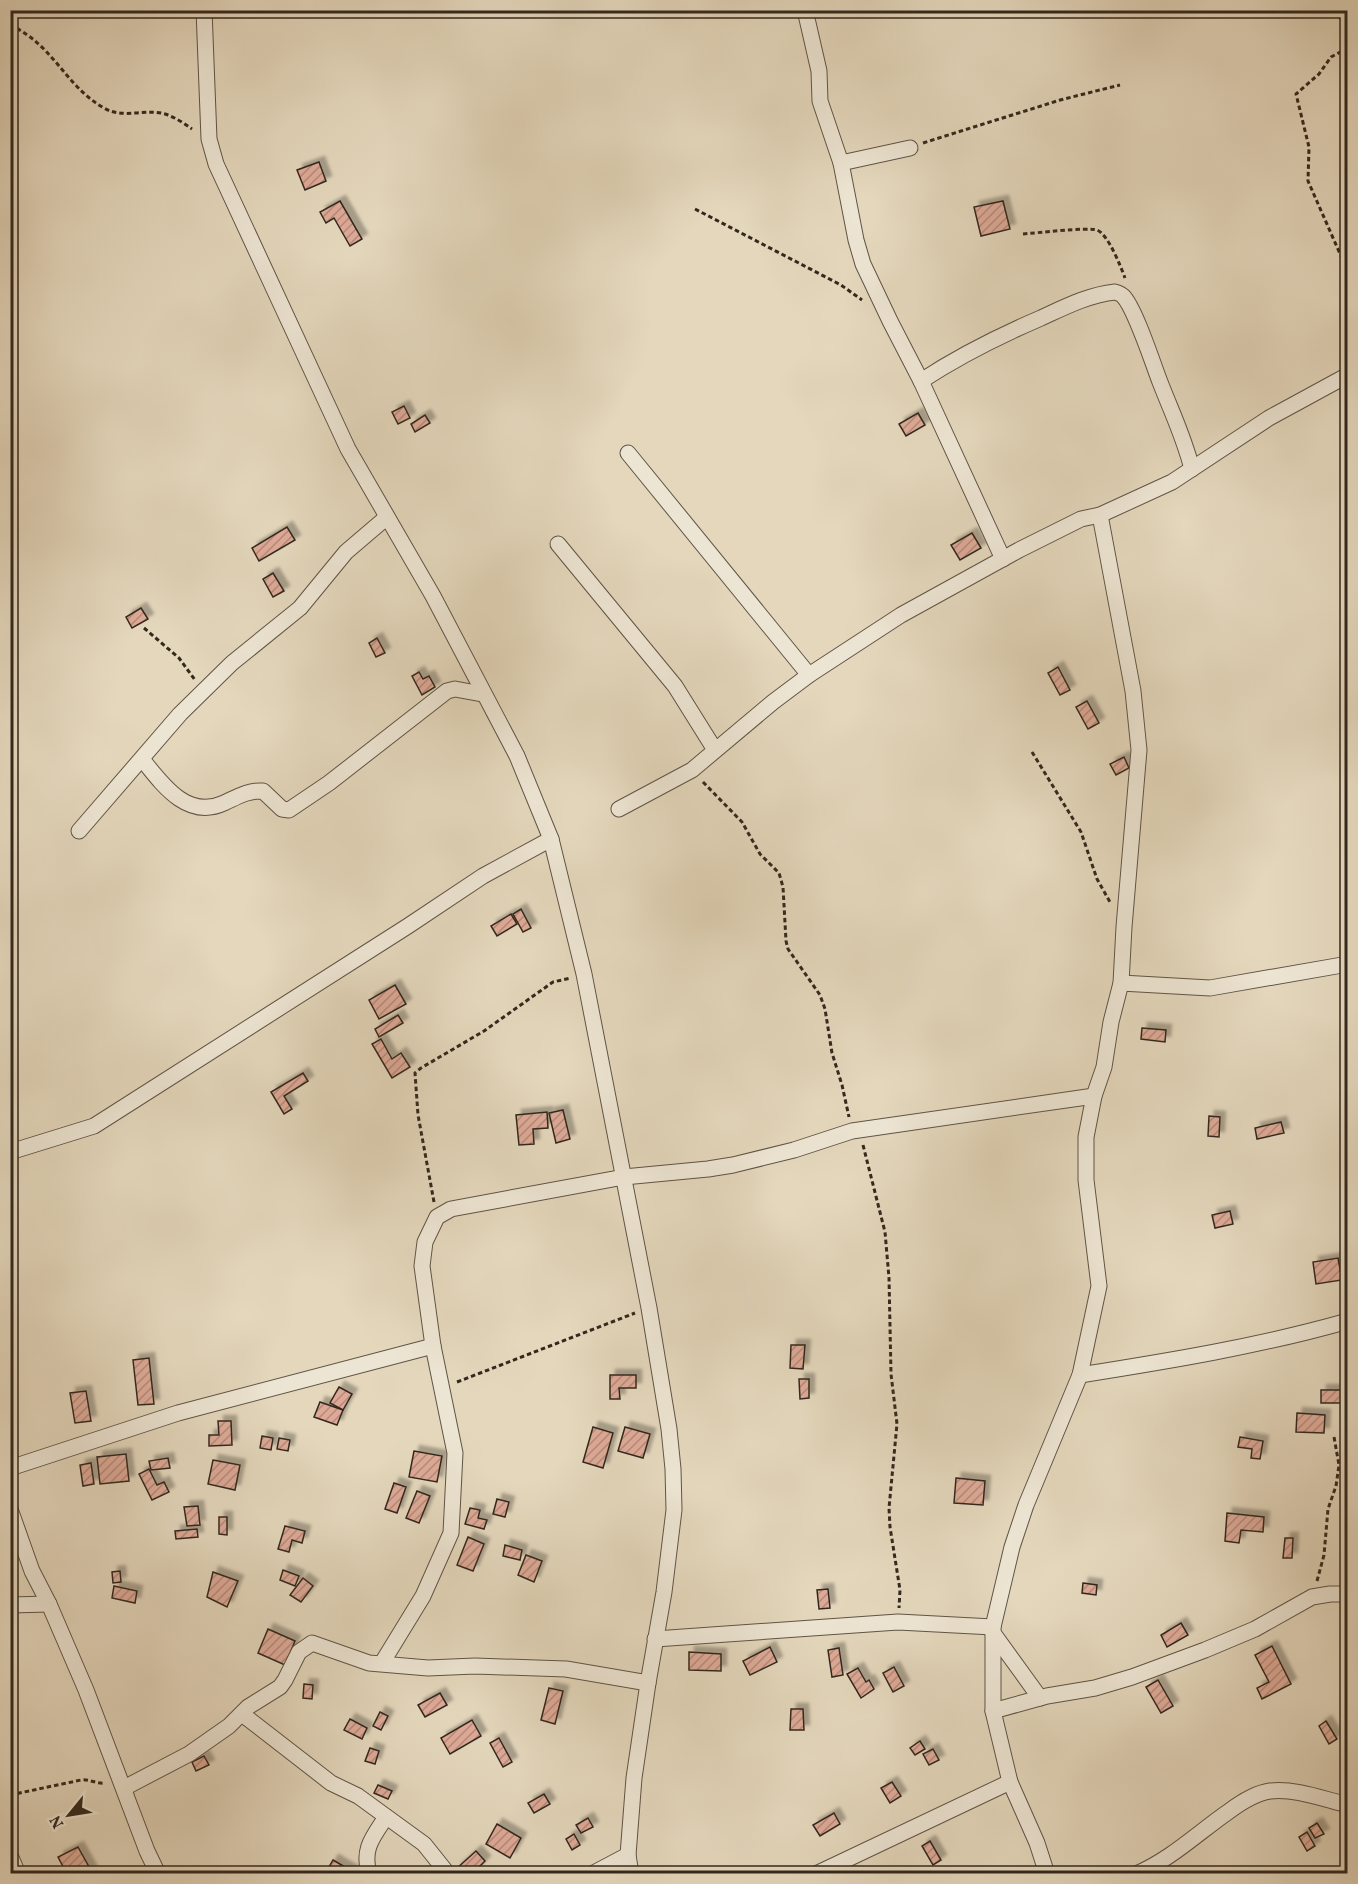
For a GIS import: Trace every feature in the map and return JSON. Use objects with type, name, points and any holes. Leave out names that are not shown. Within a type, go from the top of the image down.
[{"type":"street","points":[[204,10],[209,139],[216,165],[348,449],[433,596],[517,756],[550,839],[584,974],[649,1308],[669,1429],[673,1469],[674,1510],[664,1592],[634,1778],[628,1855],[631,1874]]},
{"type":"street","points":[[805,10],[819,71],[820,101],[841,163],[863,264],[921,381],[1003,559]]},
{"type":"street","points":[[1343,10],[1347,17]]},
{"type":"street","points":[[841,163],[910,148]]},
{"type":"street","points":[[921,381],[949,363],[997,338],[1089,296],[1115,292],[1125,299],[1146,345],[1176,416],[1192,469]]},
{"type":"street","points":[[619,809],[692,770],[809,675],[901,615],[1081,519],[1100,515],[1172,482],[1269,418],[1347,375]]},
{"type":"street","points":[[628,453],[809,675]]},
{"type":"street","points":[[1047,1874],[1037,1843],[1010,1782],[993,1711],[993,1630],[1012,1547],[1026,1505],[1080,1375],[1098,1286],[1086,1180],[1086,1137],[1094,1096],[1104,1067],[1111,1022],[1121,983],[1139,750],[1131,681],[1100,515]]},
{"type":"street","points":[[79,831],[180,714],[232,663],[300,608],[346,552],[387,517]]},
{"type":"street","points":[[558,544],[675,686],[715,750]]},
{"type":"street","points":[[142,759],[170,794],[192,805],[207,809],[213,808],[247,792],[258,790],[263,791],[282,809],[289,810],[329,783],[447,692],[455,690],[482,693]]},
{"type":"street","points":[[10,1152],[94,1126],[483,876],[550,839]]},
{"type":"street","points":[[1121,983],[1210,988],[1347,964]]},
{"type":"street","points":[[382,1663],[423,1596],[451,1533],[455,1453],[433,1346],[422,1266],[425,1242],[437,1217],[451,1209],[624,1177],[733,1165],[794,1150],[852,1131],[1094,1096]]},
{"type":"street","points":[[1080,1375],[1290,1336],[1347,1321]]},
{"type":"street","points":[[10,1468],[178,1413],[433,1346]]},
{"type":"street","points":[[10,1509],[32,1572],[49,1604],[158,1874]]},
{"type":"street","points":[[993,1711],[1040,1698],[1095,1688],[1205,1650],[1255,1629],[1312,1597],[1347,1594]]},
{"type":"street","points":[[10,1605],[49,1604]]},
{"type":"street","points":[[655,1639],[898,1622],[993,1630]]},
{"type":"street","points":[[993,1630],[1040,1698]]},
{"type":"street","points":[[123,1784],[189,1754],[221,1732],[248,1707],[280,1687],[299,1652],[307,1644],[312,1643],[369,1663],[428,1668],[475,1666],[566,1669],[648,1683]]},
{"type":"street","points":[[242,1714],[331,1783],[358,1796],[424,1844],[448,1874]]},
{"type":"street","points":[[816,1874],[1010,1782]]},
{"type":"street","points":[[1136,1874],[1175,1851],[1243,1802],[1268,1791],[1289,1791],[1347,1804]]},
{"type":"street","points":[[369,1874],[366,1857],[368,1845],[387,1817]]},
{"type":"street","points":[[10,1855],[18,1874]]},
{"type":"street","points":[[592,1874],[628,1855]]},
{"type":"path","points":[[10,25],[25,32],[49,52],[86,97],[106,110],[128,114],[167,114],[209,139]]},
{"type":"path","points":[[1347,48],[1331,57],[1319,74],[1296,94],[1309,147],[1308,181],[1347,272]]},
{"type":"path","points":[[910,148],[1060,100],[1120,85]]},
{"type":"path","points":[[694,209],[841,285],[866,303]]},
{"type":"path","points":[[1023,234],[1098,230],[1105,237],[1121,266],[1127,284]]},
{"type":"path","points":[[144,628],[179,658],[194,680],[210,685]]},
{"type":"path","points":[[1032,752],[1081,832],[1097,879],[1124,927]]},
{"type":"path","points":[[692,770],[742,822],[760,854],[779,873],[783,887],[786,941],[820,995],[825,1009],[832,1053],[843,1086],[852,1131],[861,1139],[865,1151],[885,1232],[889,1278],[891,1374],[897,1424],[889,1508],[900,1590],[898,1622]]},
{"type":"path","points":[[437,1217],[418,1115],[415,1073],[484,1031],[554,982],[584,974]]},
{"type":"path","points":[[441,1389],[618,1318],[649,1308]]},
{"type":"path","points":[[1312,1597],[1324,1555],[1328,1509],[1336,1486],[1339,1464],[1334,1437]]},
{"type":"path","points":[[10,1795],[81,1779],[123,1784]]},
{"type":"building","points":[[319,162],[326,181],[305,190],[297,170]]},
{"type":"building","points":[[340,201],[362,239],[350,246],[334,218],[326,223],[320,212]]},
{"type":"building","points":[[1003,201],[1010,229],[981,236],[974,207]]},
{"type":"building","points":[[404,406],[410,418],[398,424],[392,412]]},
{"type":"building","points":[[918,413],[925,425],[906,436],[899,424]]},
{"type":"building","points":[[425,415],[430,423],[415,432],[411,424]]},
{"type":"building","points":[[287,527],[295,540],[259,561],[252,548]]},
{"type":"building","points":[[972,533],[981,548],[960,560],[951,545]]},
{"type":"building","points":[[273,573],[284,591],[273,597],[263,579]]},
{"type":"building","points":[[141,608],[148,619],[132,628],[126,617]]},
{"type":"building","points":[[377,638],[385,653],[376,657],[369,643]]},
{"type":"building","points":[[1058,667],[1070,690],[1060,695],[1048,673]]},
{"type":"building","points":[[419,672],[423,679],[429,676],[435,687],[422,695],[412,676]]},
{"type":"building","points":[[1087,701],[1099,723],[1088,729],[1076,707]]},
{"type":"building","points":[[1124,757],[1129,768],[1116,775],[1110,764]]},
{"type":"building","points":[[521,909],[531,928],[523,932],[513,914]]},
{"type":"building","points":[[511,914],[517,924],[497,936],[491,926]]},
{"type":"building","points":[[395,985],[406,1004],[379,1019],[369,1000]]},
{"type":"building","points":[[398,1015],[403,1023],[379,1037],[375,1029]]},
{"type":"building","points":[[1142,1028],[1166,1030],[1165,1042],[1141,1039]]},
{"type":"building","points":[[381,1039],[392,1059],[401,1053],[410,1067],[392,1078],[372,1044]]},
{"type":"building","points":[[303,1073],[308,1081],[284,1096],[292,1109],[284,1114],[271,1092]]},
{"type":"building","points":[[563,1110],[570,1139],[556,1143],[549,1113]]},
{"type":"building","points":[[547,1112],[548,1128],[533,1129],[534,1144],[519,1145],[516,1115]]},
{"type":"building","points":[[1209,1116],[1220,1117],[1219,1137],[1208,1136]]},
{"type":"building","points":[[1281,1122],[1284,1133],[1257,1139],[1255,1128]]},
{"type":"building","points":[[1230,1211],[1233,1224],[1215,1228],[1212,1215]]},
{"type":"building","points":[[1338,1258],[1342,1280],[1316,1284],[1313,1262]]},
{"type":"building","points":[[791,1345],[805,1345],[803,1369],[790,1368]]},
{"type":"building","points":[[149,1358],[154,1404],[138,1405],[133,1360]]},
{"type":"building","points":[[610,1375],[636,1375],[636,1388],[619,1388],[620,1399],[610,1399]]},
{"type":"building","points":[[799,1379],[809,1379],[809,1398],[800,1399]]},
{"type":"building","points":[[339,1387],[352,1394],[343,1410],[330,1403]]},
{"type":"building","points":[[1321,1390],[1343,1390],[1344,1403],[1321,1403]]},
{"type":"building","points":[[86,1391],[91,1421],[75,1423],[70,1393]]},
{"type":"building","points":[[320,1402],[343,1410],[337,1425],[314,1417]]},
{"type":"building","points":[[1297,1413],[1325,1415],[1324,1433],[1296,1432]]},
{"type":"building","points":[[218,1421],[231,1421],[232,1445],[209,1446],[209,1435],[219,1435]]},
{"type":"building","points":[[593,1427],[613,1433],[603,1468],[583,1462]]},
{"type":"building","points":[[625,1427],[650,1434],[643,1458],[618,1451]]},
{"type":"building","points":[[262,1436],[273,1438],[271,1450],[260,1448]]},
{"type":"building","points":[[1240,1437],[1263,1441],[1260,1459],[1251,1458],[1252,1449],[1238,1447]]},
{"type":"building","points":[[279,1438],[290,1440],[288,1451],[277,1449]]},
{"type":"building","points":[[414,1451],[442,1456],[437,1482],[409,1477]]},
{"type":"building","points":[[126,1454],[129,1481],[100,1484],[97,1457]]},
{"type":"building","points":[[168,1458],[170,1468],[151,1470],[149,1461]]},
{"type":"building","points":[[213,1460],[240,1465],[235,1490],[208,1484]]},
{"type":"building","points":[[91,1463],[94,1484],[83,1486],[80,1465]]},
{"type":"building","points":[[149,1469],[157,1485],[164,1482],[169,1492],[152,1500],[139,1474]]},
{"type":"building","points":[[956,1478],[985,1481],[983,1505],[954,1503]]},
{"type":"building","points":[[394,1483],[406,1487],[397,1513],[385,1509]]},
{"type":"building","points":[[417,1491],[430,1496],[419,1523],[406,1518]]},
{"type":"building","points":[[497,1499],[509,1502],[505,1517],[493,1514]]},
{"type":"building","points":[[198,1506],[200,1525],[187,1526],[184,1507]]},
{"type":"building","points":[[470,1508],[480,1510],[478,1518],[487,1520],[484,1529],[465,1524]]},
{"type":"building","points":[[1227,1513],[1264,1517],[1263,1532],[1241,1530],[1239,1543],[1225,1541]]},
{"type":"building","points":[[219,1517],[227,1517],[227,1535],[219,1534]]},
{"type":"building","points":[[285,1526],[305,1531],[302,1543],[292,1540],[289,1552],[278,1549]]},
{"type":"building","points":[[197,1529],[198,1537],[176,1539],[175,1531]]},
{"type":"building","points":[[468,1537],[484,1544],[473,1571],[457,1565]]},
{"type":"building","points":[[1285,1538],[1293,1538],[1292,1558],[1283,1558]]},
{"type":"building","points":[[505,1545],[522,1550],[520,1560],[503,1556]]},
{"type":"building","points":[[526,1555],[542,1561],[534,1582],[518,1575]]},
{"type":"building","points":[[283,1570],[299,1576],[295,1586],[280,1580]]},
{"type":"building","points":[[120,1571],[121,1582],[113,1583],[112,1572]]},
{"type":"building","points":[[213,1572],[238,1581],[227,1607],[207,1597]]},
{"type":"building","points":[[303,1578],[313,1586],[301,1602],[290,1595]]},
{"type":"building","points":[[1083,1583],[1097,1585],[1096,1595],[1082,1593]]},
{"type":"building","points":[[114,1586],[137,1591],[135,1603],[112,1598]]},
{"type":"building","points":[[828,1589],[830,1608],[819,1609],[817,1590]]},
{"type":"building","points":[[1181,1623],[1188,1635],[1167,1647],[1161,1635]]},
{"type":"building","points":[[268,1629],[295,1641],[285,1665],[258,1653]]},
{"type":"building","points":[[1272,1646],[1291,1684],[1262,1699],[1257,1688],[1269,1682],[1255,1655]]},
{"type":"building","points":[[770,1647],[777,1662],[750,1675],[743,1661]]},
{"type":"building","points":[[839,1648],[843,1675],[832,1677],[828,1650]]},
{"type":"building","points":[[689,1652],[721,1654],[721,1671],[689,1670]]},
{"type":"building","points":[[894,1667],[904,1686],[893,1692],[883,1673]]},
{"type":"building","points":[[858,1668],[866,1682],[869,1680],[874,1689],[861,1698],[847,1674]]},
{"type":"building","points":[[1158,1680],[1173,1706],[1161,1713],[1146,1687]]},
{"type":"building","points":[[304,1684],[313,1685],[312,1699],[303,1698]]},
{"type":"building","points":[[549,1688],[563,1691],[555,1724],[541,1720]]},
{"type":"building","points":[[440,1693],[447,1705],[425,1717],[418,1705]]},
{"type":"building","points":[[791,1709],[803,1709],[804,1730],[790,1730]]},
{"type":"building","points":[[380,1712],[388,1716],[381,1730],[373,1726]]},
{"type":"building","points":[[350,1719],[367,1728],[362,1739],[344,1730]]},
{"type":"building","points":[[472,1720],[481,1736],[450,1754],[441,1738]]},
{"type":"building","points":[[1326,1721],[1337,1739],[1329,1744],[1319,1726]]},
{"type":"building","points":[[499,1738],[512,1762],[503,1767],[490,1743]]},
{"type":"building","points":[[920,1741],[925,1749],[915,1755],[910,1748]]},
{"type":"building","points":[[370,1748],[379,1751],[375,1764],[365,1761]]},
{"type":"building","points":[[933,1749],[939,1760],[929,1765],[923,1754]]},
{"type":"building","points":[[204,1756],[209,1765],[196,1771],[192,1762]]},
{"type":"building","points":[[892,1782],[901,1796],[890,1803],[881,1788]]},
{"type":"building","points":[[378,1785],[392,1791],[388,1799],[374,1793]]},
{"type":"building","points":[[544,1794],[550,1804],[534,1813],[528,1803]]},
{"type":"building","points":[[834,1813],[840,1824],[820,1836],[813,1825]]},
{"type":"building","points":[[588,1818],[593,1827],[581,1833],[576,1825]]},
{"type":"building","points":[[1317,1823],[1324,1834],[1315,1838],[1309,1828]]},
{"type":"building","points":[[497,1824],[521,1838],[510,1858],[486,1844]]},
{"type":"building","points":[[1307,1832],[1315,1846],[1307,1851],[1299,1837]]},
{"type":"building","points":[[574,1834],[580,1845],[572,1850],[566,1839]]},
{"type":"building","points":[[930,1841],[941,1860],[933,1865],[922,1846]]},
{"type":"building","points":[[78,1847],[93,1874],[67,1874],[58,1857]]},
{"type":"building","points":[[476,1851],[485,1861],[472,1874],[460,1874],[456,1869]]},
{"type":"building","points":[[333,1860],[357,1874],[325,1874]]}]
